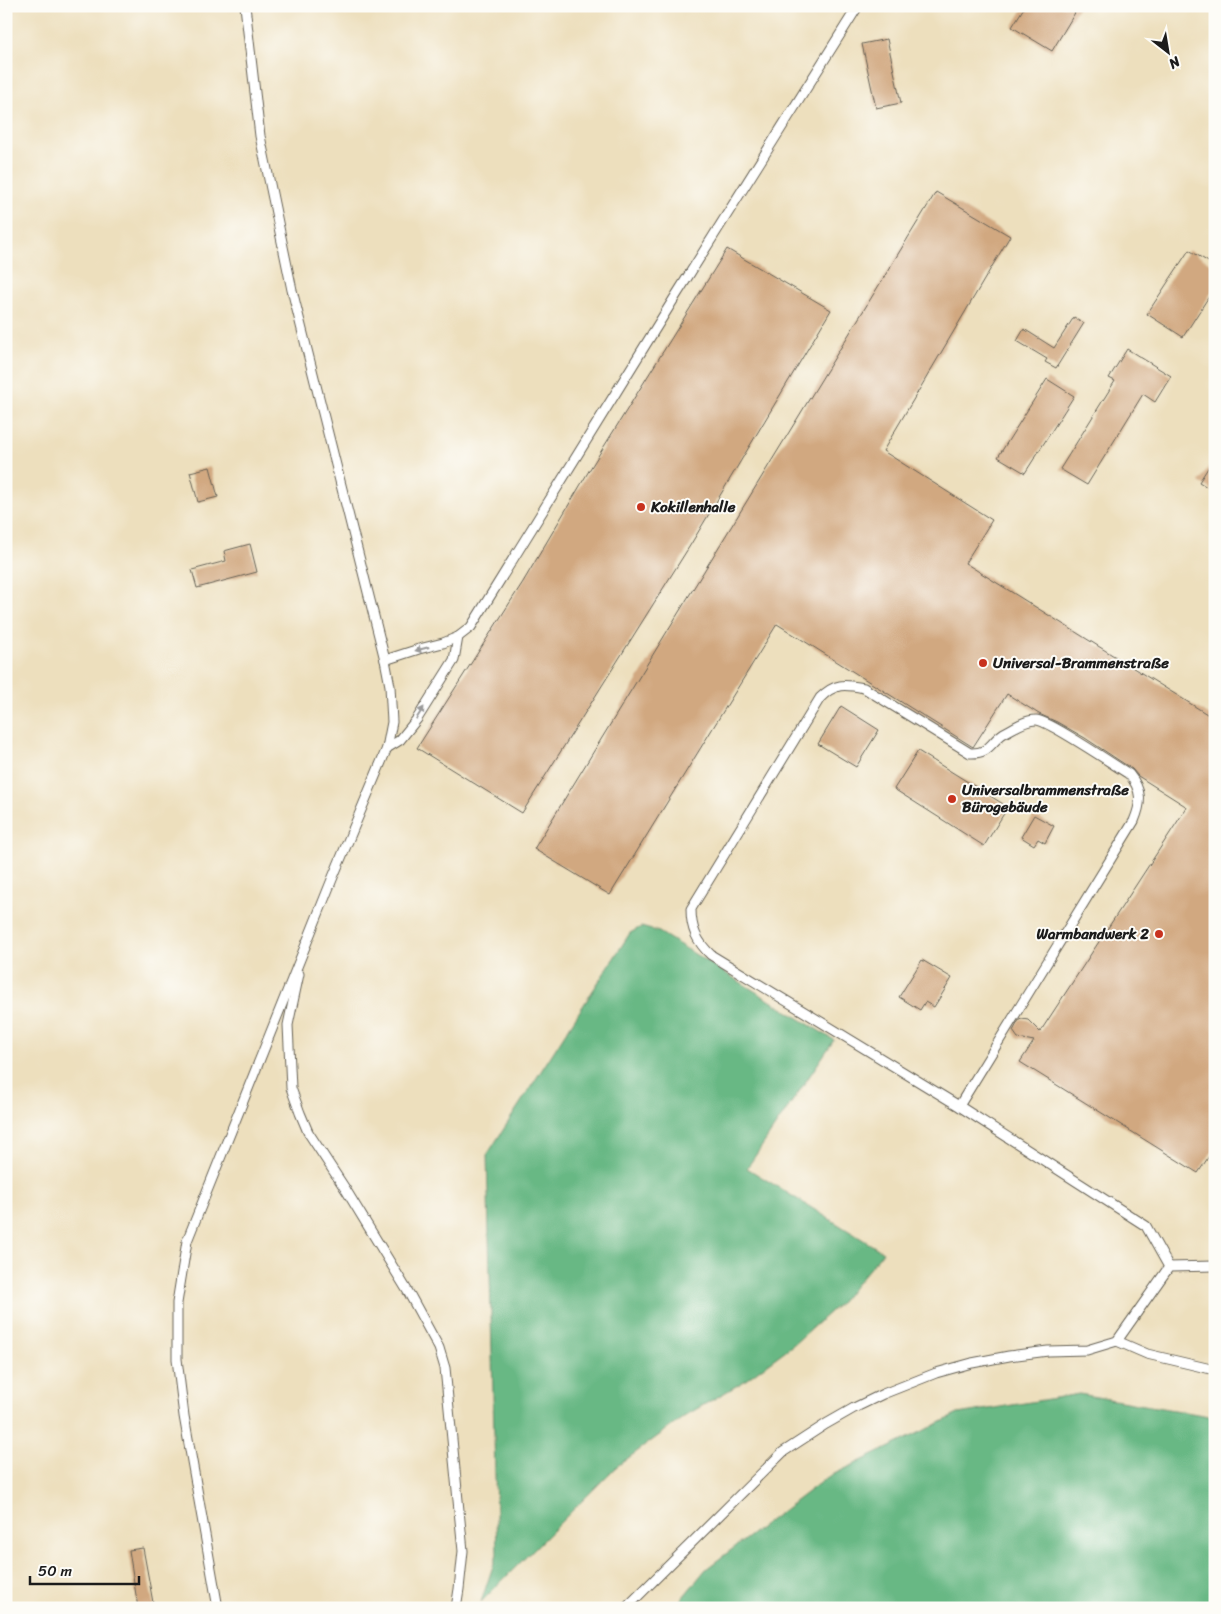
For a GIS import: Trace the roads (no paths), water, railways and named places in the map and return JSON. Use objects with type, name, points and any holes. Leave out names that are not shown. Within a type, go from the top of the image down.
[{"type":"lane","points":[[218,1608],[184,1416],[177,1359],[177,1303],[187,1241],[305,946],[387,748],[392,722],[390,686],[385,660],[292,290],[260,136],[245,6]]},
{"type":"lane","points":[[385,660],[458,637],[471,627],[858,6]]},
{"type":"lane","points":[[387,748],[400,740],[417,719],[454,660],[458,637]]},
{"type":"lane","points":[[959,1106],[1134,821],[1140,806],[1137,783],[1129,774],[1046,723],[1037,720],[1022,724],[1001,735],[980,754],[970,753],[864,688],[849,685],[838,686],[828,690],[820,698],[691,909],[693,931],[702,946],[711,955],[959,1106],[1146,1226],[1169,1267]]},
{"type":"lane","points":[[305,946],[288,1025],[291,1088],[308,1132],[410,1295],[439,1348],[445,1368],[463,1551],[460,1589],[456,1608]]},
{"type":"lane","points":[[1169,1267],[1215,1266]]},
{"type":"lane","points":[[626,1608],[783,1452],[854,1408],[936,1373],[972,1363],[1048,1350],[1087,1350],[1117,1341],[1169,1267]]},
{"type":"lane","points":[[1117,1341],[1146,1354],[1215,1370]]},
{"type":"place","name":"Kokillenhalle","points":[[641,507]]},
{"type":"place","name":"Universal-Brammenstraße","points":[[983,663]]},
{"type":"place","name":"Universalbrammenstraße Bürogebäude","points":[[952,799]]},
{"type":"place","name":"Warmbandwerk 2","points":[[1159,934]]}]
